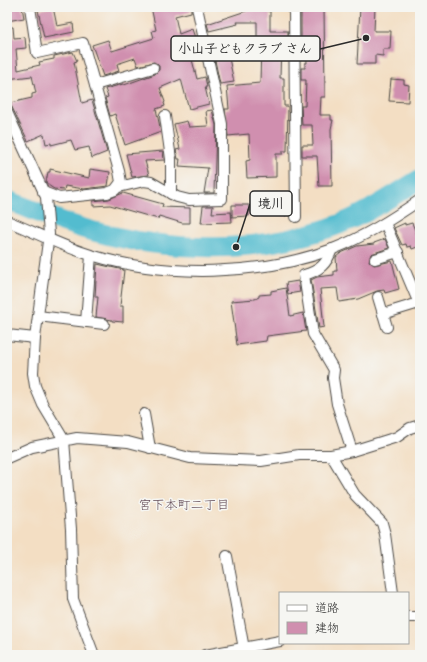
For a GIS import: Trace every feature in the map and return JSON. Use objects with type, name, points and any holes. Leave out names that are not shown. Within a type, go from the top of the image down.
[{"type":"street","points":[[30,7],[37,53],[83,43],[119,171],[121,182],[119,186]]},
{"type":"street","points":[[44,195],[59,198],[107,193],[119,186],[144,181],[189,200],[222,199],[222,124],[197,7]]},
{"type":"street","points":[[294,7],[296,32],[296,217]]},
{"type":"street","points":[[95,85],[153,68]]},
{"type":"street","points":[[7,112],[44,195],[49,236],[35,338],[33,367],[36,386],[43,405],[64,440],[71,529],[73,599],[94,655]]},
{"type":"street","points":[[165,116],[171,159],[172,194]]},
{"type":"street","points":[[7,221],[49,236],[91,255],[153,268],[213,271],[248,268],[289,261],[332,249],[363,236],[420,200]]},
{"type":"street","points":[[383,314],[420,304],[385,223]]},
{"type":"street","points":[[332,249],[328,261],[316,272],[304,275],[313,334],[334,370],[333,378],[337,404],[352,451]]},
{"type":"street","points":[[375,259],[398,252]]},
{"type":"street","points":[[86,322],[91,255]]},
{"type":"street","points":[[378,298],[387,327]]},
{"type":"street","points":[[38,316],[104,324]]},
{"type":"street","points":[[7,335],[35,338]]},
{"type":"street","points":[[144,414],[150,448]]},
{"type":"street","points":[[7,458],[32,447],[77,438],[128,442],[190,458],[219,461],[261,461],[299,455],[331,455],[352,451],[396,437],[410,428],[420,424]]},
{"type":"street","points":[[331,455],[355,494],[382,523],[385,534],[393,592]]},
{"type":"street","points":[[227,556],[244,649]]},
{"type":"street","points":[[409,617],[420,617]]},
{"type":"street","points":[[209,655],[279,641]]},
{"type":"building","points":[[7,7],[22,7],[24,18],[7,21]]},
{"type":"building","points":[[53,7],[57,26],[73,23],[74,32],[44,38],[38,10]]},
{"type":"building","points":[[151,7],[191,7],[191,12],[175,16],[179,34],[192,29],[197,44],[189,48],[197,79],[205,77],[207,87],[205,87],[209,104],[189,109],[181,79],[160,88],[165,102],[165,106],[156,109],[161,132],[125,145],[115,114],[110,116],[105,98],[108,97],[105,89],[124,85],[155,74],[159,70],[159,66],[154,62],[138,66],[135,58],[117,64],[119,71],[103,76],[92,45],[108,40],[112,51],[154,38],[152,31],[156,30]]},
{"type":"building","points":[[251,7],[267,7],[267,11],[270,11],[270,31],[288,31],[288,41],[281,41],[280,78],[284,78],[284,106],[288,106],[287,151],[283,151],[283,154],[276,154],[276,177],[247,178],[246,161],[250,160],[249,134],[228,136],[225,109],[229,109],[227,86],[260,83],[261,43],[257,43],[257,22],[237,22],[238,24],[209,31],[207,24],[252,9]]},
{"type":"building","points":[[312,7],[324,7],[325,97],[321,97],[320,115],[331,115],[331,120],[333,120],[331,129],[332,186],[319,186],[317,156],[302,156],[302,145],[313,145],[312,125],[302,125],[301,106],[305,106],[306,80],[301,80],[301,68],[305,68],[305,63],[307,63],[306,41],[301,41],[301,10],[311,10]]},
{"type":"building","points":[[360,7],[375,7],[374,31],[391,31],[390,49],[383,49],[383,56],[375,55],[375,64],[357,64]]},
{"type":"building","points":[[7,27],[13,27],[14,38],[25,37],[26,48],[16,49],[18,70],[40,65],[39,62],[54,59],[54,56],[73,52],[77,61],[74,62],[82,103],[92,100],[107,152],[92,158],[89,147],[75,150],[71,140],[51,145],[51,143],[46,144],[44,134],[28,141],[10,103],[32,98],[32,94],[36,93],[32,76],[7,79]]},
{"type":"building","points":[[225,39],[234,82],[220,84],[211,42]]},
{"type":"building","points":[[391,79],[404,80],[404,84],[409,85],[408,102],[389,101]]},
{"type":"building","points":[[212,110],[216,125],[214,193],[204,193],[208,168],[179,166],[180,159],[178,159],[176,150],[180,149],[174,124],[187,121],[189,127],[208,126],[206,111]]},
{"type":"building","points":[[163,151],[164,160],[145,161],[149,175],[132,177],[126,154]]},
{"type":"building","points":[[50,169],[89,178],[90,169],[110,172],[108,186],[84,189],[65,186],[64,190],[54,189],[46,182]]},
{"type":"building","points":[[123,193],[163,204],[162,207],[190,208],[190,223],[182,223],[159,216],[158,219],[110,205],[93,206],[93,201],[109,199]]},
{"type":"building","points":[[252,196],[279,200],[279,204],[287,205],[286,216],[274,214],[274,211],[250,211]]},
{"type":"building","points":[[232,205],[249,205],[249,216],[232,217]]},
{"type":"building","points":[[203,206],[213,206],[212,213],[231,212],[232,222],[201,223]]},
{"type":"building","points":[[405,223],[405,225],[412,223],[417,235],[420,233],[420,246],[412,249],[411,246],[407,247],[406,244],[402,245],[394,228]]},
{"type":"building","points":[[385,239],[389,248],[371,254],[369,261],[374,265],[392,261],[399,289],[385,293],[384,290],[377,291],[358,299],[339,302],[337,288],[320,289],[324,327],[319,328],[311,280],[317,277],[334,275],[334,271],[337,271],[336,257],[341,253],[357,246],[374,244]]},
{"type":"building","points":[[97,264],[124,270],[120,306],[123,306],[123,322],[96,317],[98,297],[95,297]]},
{"type":"building","points":[[298,281],[300,292],[288,294],[286,283]]},
{"type":"building","points":[[286,288],[290,316],[303,313],[306,331],[267,336],[266,341],[237,345],[231,301],[255,299],[259,297],[259,295],[271,294],[271,291]]},
{"type":"waterway","points":[[7,200],[74,226],[125,239],[183,246],[242,246],[272,242],[329,228],[376,206],[420,179]]},
{"type":"place","name":"小山子どもクラブ さん","points":[[366,38]]},
{"type":"place","name":"境川","points":[[236,247]]},
{"type":"district","name":"宮下本町二丁目","points":[[184,504]]}]
